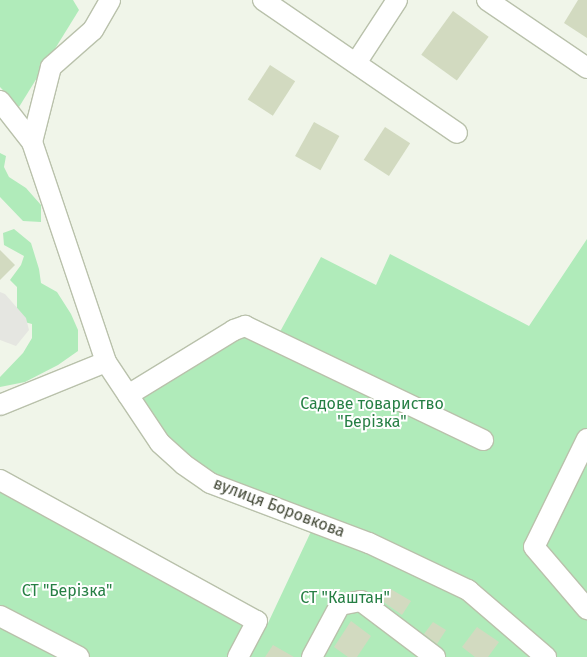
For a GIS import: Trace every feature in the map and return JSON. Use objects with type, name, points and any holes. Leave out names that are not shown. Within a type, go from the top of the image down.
[{"type":"street","points":[[32,142],[51,67],[92,30],[110,0]]},
{"type":"street","points":[[263,0],[457,133]]},
{"type":"street","points":[[356,63],[397,0]]},
{"type":"street","points":[[488,0],[587,68]]},
{"type":"street","name":"вулиця Боровкова","points":[[0,101],[32,142],[106,362],[160,443],[183,464],[210,482],[369,543],[468,590],[546,657]]},
{"type":"street","points":[[128,395],[234,330],[245,326],[483,440]]},
{"type":"street","points":[[0,405],[106,362]]},
{"type":"street","points":[[587,439],[534,547],[587,610]]},
{"type":"street","points":[[0,480],[257,621],[238,657]]},
{"type":"street","points":[[312,657],[340,605],[361,601],[435,657]]},
{"type":"street","points":[[0,616],[79,657]]},
{"type":"green space","points":[[0,0],[73,0],[79,10],[19,107],[0,87]]},
{"type":"green space","points":[[0,153],[6,156],[4,167],[9,177],[26,188],[41,205],[41,222],[23,221],[0,197]]},
{"type":"green space","points":[[14,229],[31,243],[41,283],[57,292],[71,314],[78,330],[78,351],[58,365],[25,382],[0,387],[0,377],[23,353],[32,338],[32,324],[17,320],[17,287],[10,280],[21,265],[24,256],[4,245],[3,233]]},
{"type":"green space","points":[[587,239],[587,657],[0,657],[0,479],[268,623],[315,523],[210,483],[128,395],[234,330],[276,339],[321,257],[376,285],[390,254],[529,326]]},
{"type":"shaded area","points":[[0,292],[5,294],[26,318],[29,330],[16,346],[0,340]]},
{"type":"building","points":[[578,0],[587,0],[587,38],[564,23]]},
{"type":"building","points":[[453,11],[489,37],[457,81],[421,55]]},
{"type":"building","points":[[270,65],[295,81],[273,116],[248,99]]},
{"type":"building","points":[[314,122],[339,136],[320,170],[295,156]]},
{"type":"building","points":[[385,127],[410,143],[389,176],[364,160]]},
{"type":"building","points":[[0,250],[15,265],[0,280]]},
{"type":"building","points":[[389,588],[411,601],[402,615],[382,601]]},
{"type":"building","points":[[351,621],[371,636],[357,657],[348,657],[334,647]]},
{"type":"building","points":[[433,622],[446,630],[437,644],[424,634]]},
{"type":"building","points":[[477,627],[499,642],[488,657],[475,657],[462,647]]},
{"type":"building","points":[[273,645],[294,657],[265,657]]},
{"type":"park label","name":"Садове товариство \"Берізка\"","points":[[372,413]]},
{"type":"park label","name":"СТ \"Берізка\"","points":[[67,591]]},
{"type":"park label","name":"СТ \"Каштан\"","points":[[345,598]]}]
